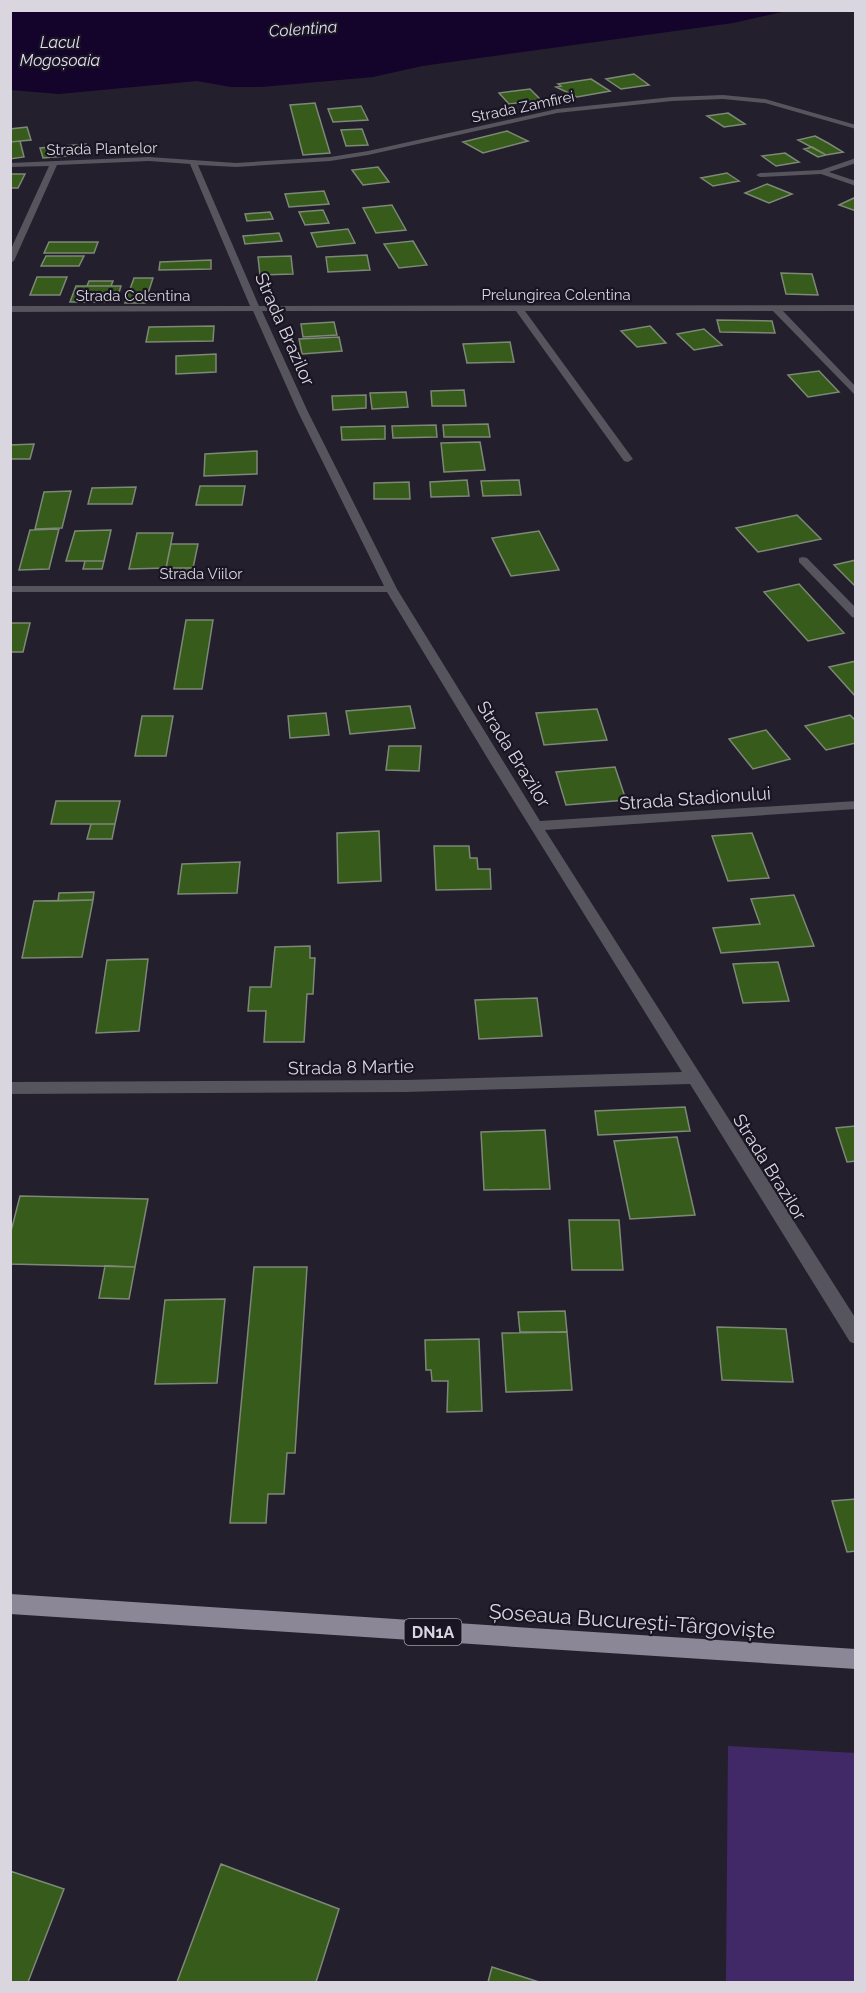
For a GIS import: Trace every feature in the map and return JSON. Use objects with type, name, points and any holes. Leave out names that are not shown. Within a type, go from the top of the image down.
[{"type":"main road","name":"Șoseaua București-Târgoviște","points":[[10,1604],[855,1659]]},
{"type":"street","name":"Strada Zamfirei","points":[[194,164],[236,165],[330,159],[368,153],[557,111],[672,99],[723,97],[765,101],[855,127]]},
{"type":"street","name":"Strada Plantelor","points":[[10,165],[149,159],[194,164]]},
{"type":"street","points":[[760,175],[822,172],[855,160]]},
{"type":"street","points":[[10,261],[54,163]]},
{"type":"street","name":"Strada Brazilor","points":[[194,164],[303,412],[391,589],[855,1336]]},
{"type":"street","points":[[822,172],[855,184]]},
{"type":"street","points":[[518,308],[628,459]]},
{"type":"street","name":"Prelungirea Colentina","points":[[256,309],[855,308]]},
{"type":"street","name":"Strada Colentina","points":[[10,309],[256,309]]},
{"type":"street","points":[[776,309],[855,393]]},
{"type":"street","points":[[804,560],[855,615]]},
{"type":"street","name":"Strada Viilor","points":[[10,589],[391,589]]},
{"type":"street","name":"Strada Stadionului","points":[[537,826],[855,805]]},
{"type":"street","name":"Strada 8 Martie","points":[[10,1088],[406,1086],[693,1078]]},
{"type":"shaded area","points":[[728,1746],[855,1753],[855,1982],[726,1982]]},
{"type":"water","name":"Lacul Mogoșoaia","points":[[10,11],[787,11],[733,23],[422,66],[373,77],[261,87],[231,87],[197,81],[59,94],[11,90]]},
{"type":"building","points":[[634,74],[649,85],[621,89],[606,79]]},
{"type":"building","points":[[591,79],[610,91],[577,97],[556,87],[561,86],[558,84]]},
{"type":"building","points":[[530,89],[541,100],[509,104],[499,93]]},
{"type":"building","points":[[315,103],[330,153],[303,155],[290,105]]},
{"type":"building","points":[[361,106],[368,120],[333,122],[328,109]]},
{"type":"building","points":[[728,113],[745,124],[724,127],[707,116]]},
{"type":"building","points":[[27,127],[31,140],[10,142],[10,129]]},
{"type":"building","points":[[362,129],[368,145],[346,146],[341,130]]},
{"type":"building","points":[[507,131],[528,141],[483,153],[463,142]]},
{"type":"building","points":[[815,136],[843,152],[826,155],[798,140]]},
{"type":"building","points":[[20,141],[24,157],[10,159],[10,142]]},
{"type":"building","points":[[86,144],[89,154],[43,158],[40,148]]},
{"type":"building","points":[[812,147],[826,155],[818,157],[804,149]]},
{"type":"building","points":[[785,153],[799,162],[776,166],[762,156]]},
{"type":"building","points":[[378,167],[389,182],[363,185],[352,170]]},
{"type":"building","points":[[727,173],[739,181],[713,186],[701,178]]},
{"type":"building","points":[[10,174],[25,174],[18,188],[10,188]]},
{"type":"building","points":[[767,184],[792,194],[769,203],[745,193]]},
{"type":"building","points":[[324,191],[329,204],[289,207],[285,194]]},
{"type":"building","points":[[856,197],[856,211],[839,205]]},
{"type":"building","points":[[392,205],[406,230],[376,233],[363,208]]},
{"type":"building","points":[[323,210],[329,223],[305,225],[299,212]]},
{"type":"building","points":[[270,212],[273,219],[247,221],[245,214]]},
{"type":"building","points":[[348,229],[355,243],[317,247],[311,233]]},
{"type":"building","points":[[279,233],[282,241],[245,244],[243,236]]},
{"type":"building","points":[[413,241],[427,265],[399,268],[384,244]]},
{"type":"building","points":[[49,242],[98,242],[94,253],[44,253]]},
{"type":"building","points":[[367,255],[370,270],[328,272],[326,257]]},
{"type":"building","points":[[46,256],[84,256],[79,266],[41,266]]},
{"type":"building","points":[[291,256],[293,274],[260,275],[258,257]]},
{"type":"building","points":[[211,260],[211,269],[159,270],[160,262]]},
{"type":"building","points":[[781,273],[812,274],[818,295],[786,294]]},
{"type":"building","points":[[37,277],[67,277],[60,295],[30,295]]},
{"type":"building","points":[[134,278],[153,278],[145,303],[125,303]]},
{"type":"building","points":[[89,281],[113,281],[111,286],[87,286]]},
{"type":"building","points":[[76,286],[121,286],[116,302],[70,302]]},
{"type":"building","points":[[717,320],[772,321],[775,333],[720,332]]},
{"type":"building","points":[[334,322],[337,335],[303,337],[301,324]]},
{"type":"building","points":[[214,326],[213,341],[146,342],[149,327]]},
{"type":"building","points":[[650,326],[666,343],[637,347],[621,331]]},
{"type":"building","points":[[704,329],[722,345],[694,350],[677,334]]},
{"type":"building","points":[[339,337],[342,351],[302,354],[299,339]]},
{"type":"building","points":[[510,342],[514,362],[467,363],[463,344]]},
{"type":"building","points":[[216,354],[216,372],[176,374],[176,356]]},
{"type":"building","points":[[819,371],[839,392],[808,397],[788,375]]},
{"type":"building","points":[[464,390],[466,406],[432,406],[431,391]]},
{"type":"building","points":[[406,392],[408,407],[372,409],[370,393]]},
{"type":"building","points":[[366,395],[366,408],[333,410],[332,396]]},
{"type":"building","points":[[488,424],[490,437],[444,437],[443,425]]},
{"type":"building","points":[[436,425],[437,437],[393,438],[392,426]]},
{"type":"building","points":[[385,426],[385,439],[342,440],[341,427]]},
{"type":"building","points":[[480,442],[485,470],[444,472],[441,443]]},
{"type":"building","points":[[34,444],[30,459],[10,459],[10,445]]},
{"type":"building","points":[[257,451],[257,474],[204,476],[205,454]]},
{"type":"building","points":[[467,480],[469,496],[431,497],[430,482]]},
{"type":"building","points":[[519,480],[521,495],[483,496],[481,481]]},
{"type":"building","points":[[409,482],[410,499],[374,499],[374,483]]},
{"type":"building","points":[[200,486],[245,486],[242,505],[196,505]]},
{"type":"building","points":[[136,487],[132,504],[88,504],[92,488]]},
{"type":"building","points":[[71,491],[62,528],[35,529],[44,492]]},
{"type":"building","points":[[797,515],[821,539],[758,552],[736,528]]},
{"type":"building","points":[[59,529],[49,569],[19,570],[30,530]]},
{"type":"building","points":[[111,530],[104,561],[66,561],[75,531]]},
{"type":"building","points":[[539,531],[559,570],[511,576],[492,538]]},
{"type":"building","points":[[137,533],[173,533],[166,568],[129,569]]},
{"type":"building","points":[[171,544],[198,544],[193,568],[166,568]]},
{"type":"building","points":[[856,560],[856,587],[834,565]]},
{"type":"building","points":[[85,561],[104,561],[102,569],[83,569]]},
{"type":"building","points":[[171,568],[193,568],[192,577],[170,577]]},
{"type":"building","points":[[799,584],[844,633],[808,641],[764,592]]},
{"type":"building","points":[[186,620],[213,620],[202,689],[174,689]]},
{"type":"building","points":[[10,623],[30,623],[23,652],[10,652]]},
{"type":"building","points":[[856,661],[856,697],[829,667]]},
{"type":"building","points":[[410,706],[415,728],[350,734],[346,711]]},
{"type":"building","points":[[597,709],[607,740],[544,745],[536,713]]},
{"type":"building","points":[[326,713],[329,735],[290,738],[288,716]]},
{"type":"building","points":[[850,715],[856,721],[856,743],[826,750],[805,726]]},
{"type":"building","points":[[142,716],[173,716],[166,756],[135,756]]},
{"type":"building","points":[[766,730],[790,759],[753,769],[729,739]]},
{"type":"building","points":[[389,746],[421,746],[419,771],[386,770]]},
{"type":"building","points":[[615,767],[626,800],[566,805],[556,772]]},
{"type":"building","points":[[56,801],[120,801],[115,824],[51,824]]},
{"type":"building","points":[[91,824],[115,824],[112,839],[87,839]]},
{"type":"building","points":[[379,831],[381,881],[338,883],[337,833]]},
{"type":"building","points":[[752,833],[769,878],[728,881],[712,836]]},
{"type":"building","points":[[434,846],[469,846],[470,858],[477,858],[478,869],[490,869],[491,889],[436,890]]},
{"type":"building","points":[[240,862],[237,893],[178,894],[182,864]]},
{"type":"building","points":[[94,892],[93,900],[58,901],[59,893]]},
{"type":"building","points":[[794,895],[814,946],[721,953],[713,928],[760,924],[751,899]]},
{"type":"building","points":[[93,900],[82,957],[22,958],[34,901]]},
{"type":"building","points":[[310,946],[310,958],[315,958],[313,994],[307,994],[304,1042],[264,1042],[266,1011],[248,1011],[250,987],[271,987],[275,947]]},
{"type":"building","points":[[148,959],[139,1031],[96,1033],[107,960]]},
{"type":"building","points":[[778,962],[789,1001],[743,1003],[733,964]]},
{"type":"building","points":[[537,998],[542,1036],[479,1039],[475,1000]]},
{"type":"building","points":[[685,1107],[690,1131],[598,1135],[595,1111]]},
{"type":"building","points":[[855,1126],[856,1161],[847,1162],[836,1128]]},
{"type":"building","points":[[545,1130],[550,1189],[484,1190],[481,1132]]},
{"type":"building","points":[[677,1137],[695,1215],[630,1219],[614,1141]]},
{"type":"building","points":[[20,1196],[148,1199],[135,1267],[10,1264],[10,1235]]},
{"type":"building","points":[[569,1220],[619,1220],[623,1270],[572,1270]]},
{"type":"building","points":[[105,1266],[135,1267],[129,1299],[99,1298]]},
{"type":"building","points":[[254,1267],[307,1267],[295,1453],[287,1453],[284,1494],[268,1494],[266,1523],[230,1523]]},
{"type":"building","points":[[225,1299],[217,1383],[155,1384],[165,1300]]},
{"type":"building","points":[[565,1311],[567,1332],[520,1332],[518,1312]]},
{"type":"building","points":[[717,1327],[786,1329],[793,1382],[722,1380]]},
{"type":"building","points":[[567,1332],[572,1390],[506,1392],[502,1333]]},
{"type":"building","points":[[479,1339],[482,1411],[447,1412],[448,1381],[432,1381],[431,1370],[426,1370],[425,1340]]},
{"type":"building","points":[[856,1499],[856,1551],[847,1552],[832,1501]]},
{"type":"building","points":[[221,1864],[339,1909],[316,1982],[177,1982]]},
{"type":"building","points":[[10,1871],[64,1889],[28,1982],[10,1982]]},
{"type":"building","points":[[492,1967],[539,1982],[488,1982]]},
{"type":"water label","name":"Colentina","points":[[303,29]]}]
